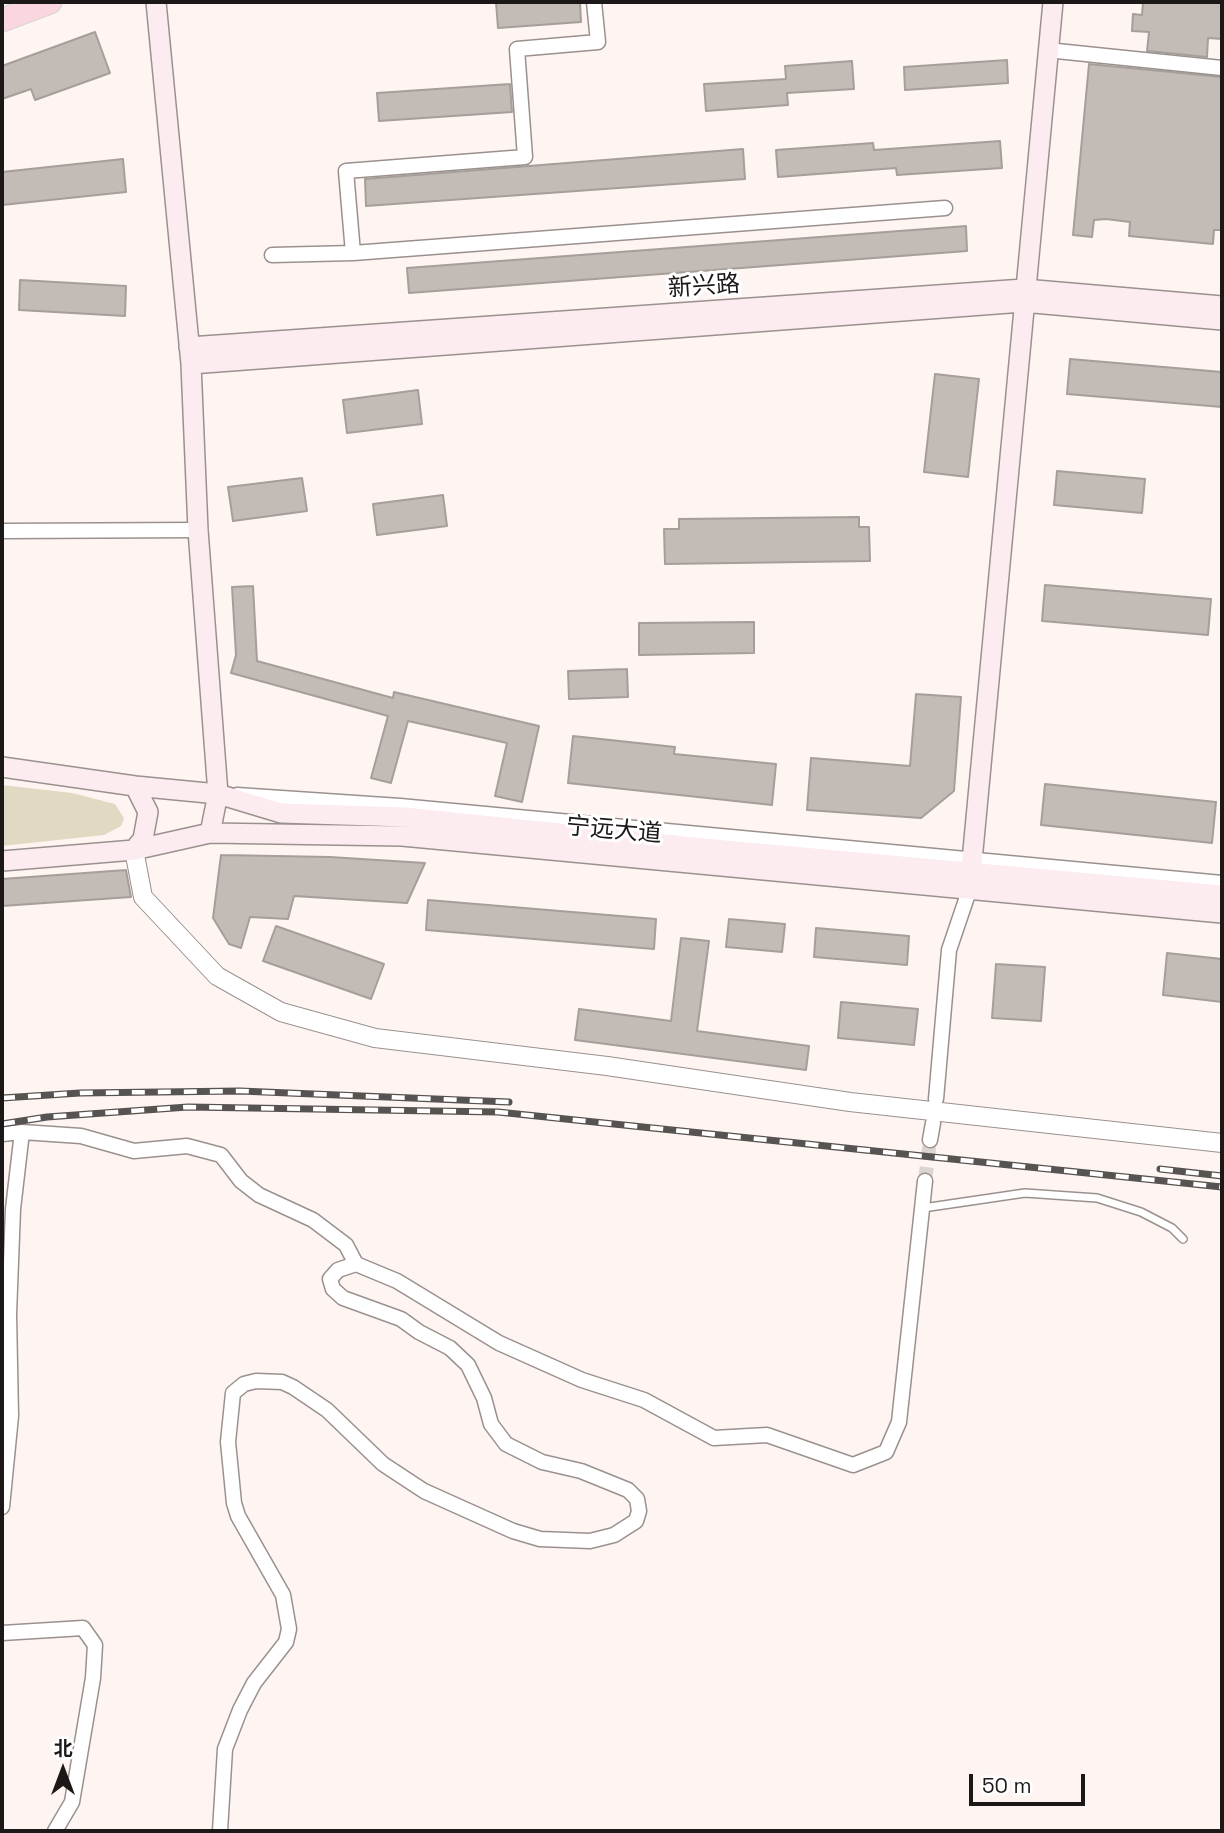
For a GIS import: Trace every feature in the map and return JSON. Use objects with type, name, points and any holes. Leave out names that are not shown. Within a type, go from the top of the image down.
[{"type":"main road","points":[[2,20],[50,2]]},
{"type":"main road","points":[[156,2],[190,356],[198,530],[218,794],[210,833]]},
{"type":"main road","points":[[970,873],[1053,2]]},
{"type":"main road","name":"新兴路","points":[[1024,296],[1222,320]]},
{"type":"main road","name":"新兴路","points":[[190,356],[1024,296],[1222,306]]},
{"type":"main road","name":"宁远大道","points":[[2,767],[135,786],[218,794],[281,813],[405,817],[703,848],[1222,895]]},
{"type":"main road","points":[[134,850],[148,826],[148,811],[135,786]]},
{"type":"main road","name":"宁远大道","points":[[2,861],[134,850],[210,833],[402,836],[970,873],[1222,913]]},
{"type":"street","points":[[353,253],[346,171],[525,157],[517,49],[598,43],[594,2]]},
{"type":"street","points":[[1047,50],[1222,68]]},
{"type":"street","points":[[272,255],[353,253],[945,208]]},
{"type":"street","points":[[2,531],[198,530]]},
{"type":"street","points":[[134,850],[144,897],[217,976],[281,1012],[375,1038],[607,1066],[850,1102],[1222,1143]]},
{"type":"street","points":[[936,1099],[949,950],[970,873]]},
{"type":"street","name":"宁远大道","points":[[970,873],[1222,883]]},
{"type":"street","points":[[930,1140],[933,1123]]},
{"type":"street","points":[[2,1507],[7,1476],[6,1388],[13,1209],[22,1132]]},
{"type":"street","points":[[2,1134],[22,1132],[80,1136],[134,1151],[187,1146],[221,1154],[241,1181],[259,1195],[313,1220],[346,1245],[355,1264]]},
{"type":"street","points":[[220,1831],[225,1749],[244,1701],[286,1642],[289,1629],[283,1595],[234,1503],[228,1442],[233,1393],[244,1384],[256,1381],[282,1382],[293,1387],[327,1410],[383,1464],[424,1491],[513,1531],[540,1539],[590,1541],[614,1535],[636,1521],[639,1511],[637,1499],[628,1490],[581,1471],[542,1462],[506,1444],[491,1424],[474,1374],[450,1348],[401,1319],[344,1298],[333,1289],[330,1279],[338,1270],[355,1264],[397,1281],[499,1343],[582,1380],[644,1400],[714,1438],[766,1435],[853,1465],[886,1452],[899,1422],[925,1181]]},
{"type":"street","points":[[2,1633],[83,1628],[95,1645],[93,1678],[72,1802],[55,1831]]},
{"type":"lane","points":[[922,1208],[1025,1193],[1097,1198],[1141,1212],[1172,1228],[1183,1239]]},
{"type":"shaded area","points":[[2,785],[72,793],[115,804],[124,818],[121,826],[104,835],[2,846]]},
{"type":"building","points":[[496,2],[580,2],[581,22],[498,28]]},
{"type":"building","points":[[1143,2],[1222,2],[1222,39],[1208,38],[1207,57],[1147,51],[1149,32],[1132,31],[1133,14],[1142,15]]},
{"type":"building","points":[[95,32],[110,73],[35,100],[31,89],[2,99],[2,66]]},
{"type":"building","points":[[1007,60],[1008,83],[905,90],[904,67]]},
{"type":"building","points":[[852,61],[854,89],[787,93],[788,105],[706,111],[704,84],[786,79],[785,66]]},
{"type":"building","points":[[1089,64],[1222,77],[1222,230],[1214,230],[1213,244],[1129,236],[1130,222],[1106,219],[1094,220],[1092,237],[1073,235]]},
{"type":"building","points":[[510,84],[512,112],[379,121],[377,93]]},
{"type":"building","points":[[1000,141],[1002,168],[897,175],[896,168],[778,177],[776,150],[873,143],[874,150]]},
{"type":"building","points":[[743,149],[745,179],[366,206],[365,179]]},
{"type":"building","points":[[123,159],[126,192],[2,205],[2,172]]},
{"type":"building","points":[[966,226],[967,251],[409,293],[407,268]]},
{"type":"building","points":[[20,280],[126,286],[125,316],[19,310]]},
{"type":"building","points":[[1070,359],[1222,372],[1222,407],[1067,394]]},
{"type":"building","points":[[935,374],[979,379],[968,477],[924,472]]},
{"type":"building","points":[[418,390],[422,424],[347,433],[343,400]]},
{"type":"building","points":[[1057,471],[1145,479],[1142,513],[1054,505]]},
{"type":"building","points":[[302,478],[307,511],[233,521],[228,487]]},
{"type":"building","points":[[443,495],[447,526],[377,535],[373,504]]},
{"type":"building","points":[[859,517],[859,527],[869,527],[870,561],[665,564],[664,529],[679,529],[679,519]]},
{"type":"building","points":[[1045,585],[1211,599],[1208,635],[1042,621]]},
{"type":"building","points":[[253,586],[257,661],[393,698],[394,692],[539,726],[522,802],[495,796],[507,743],[408,721],[391,783],[371,778],[388,716],[231,673],[236,655],[232,587]]},
{"type":"building","points":[[754,622],[754,653],[639,655],[639,623]]},
{"type":"building","points":[[627,669],[628,697],[569,699],[568,671]]},
{"type":"building","points":[[916,694],[961,697],[954,791],[921,818],[807,810],[811,758],[910,766]]},
{"type":"building","points":[[573,736],[675,747],[674,754],[776,764],[772,805],[568,783]]},
{"type":"building","points":[[1045,784],[1216,802],[1212,843],[1041,825]]},
{"type":"building","points":[[221,855],[330,857],[425,863],[407,903],[294,896],[288,919],[250,917],[241,948],[229,944],[213,918]]},
{"type":"building","points":[[126,870],[131,897],[2,906],[2,879]]},
{"type":"building","points":[[428,900],[656,919],[654,949],[426,930]]},
{"type":"building","points":[[729,919],[785,924],[782,952],[726,947]]},
{"type":"building","points":[[276,926],[384,964],[371,999],[263,961]]},
{"type":"building","points":[[816,928],[909,936],[907,965],[814,957]]},
{"type":"building","points":[[681,938],[709,941],[697,1031],[809,1046],[806,1070],[575,1040],[579,1009],[671,1021]]},
{"type":"building","points":[[1167,953],[1222,959],[1222,1002],[1163,995]]},
{"type":"building","points":[[996,964],[1045,967],[1041,1021],[992,1018]]},
{"type":"building","points":[[841,1002],[918,1009],[914,1045],[838,1038]]},
{"type":"tunnel","points":[[925,1181],[930,1140]]},
{"type":"railway","points":[[2,1098],[80,1093],[240,1091],[509,1102]]},
{"type":"railway","points":[[2,1124],[47,1117],[188,1107],[498,1112],[1222,1187]]},
{"type":"railway","points":[[1160,1169],[1222,1176]]}]
